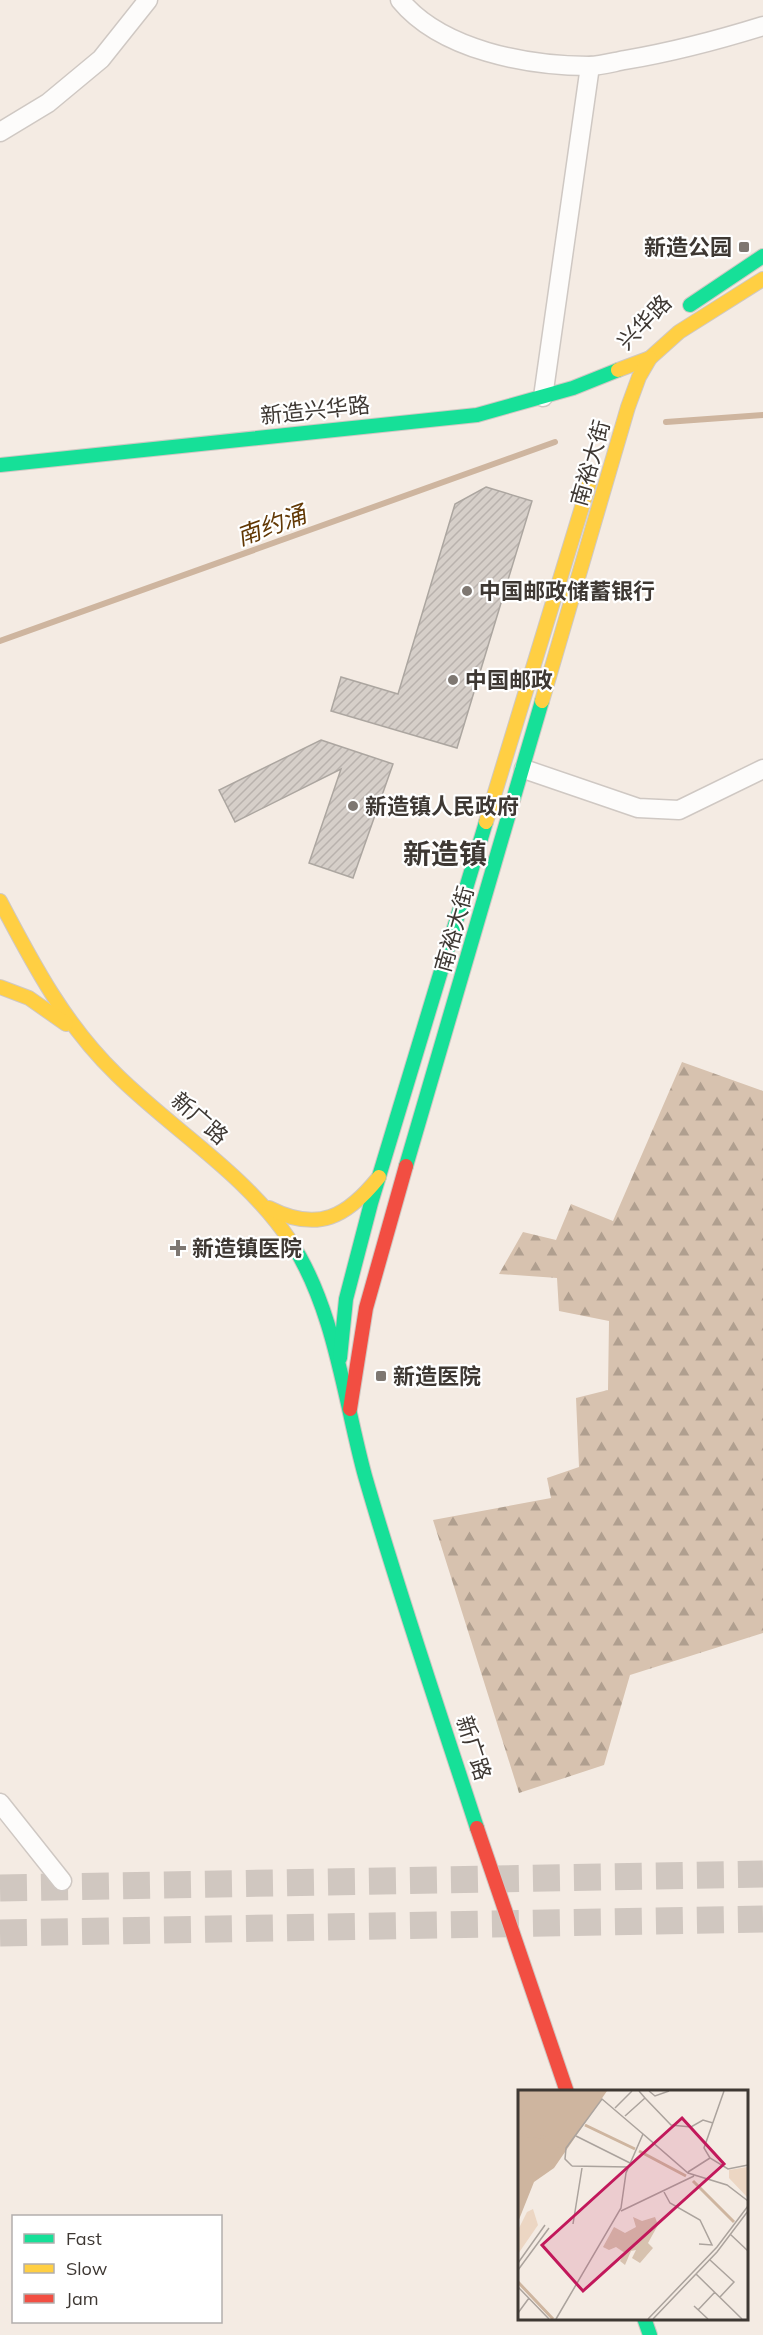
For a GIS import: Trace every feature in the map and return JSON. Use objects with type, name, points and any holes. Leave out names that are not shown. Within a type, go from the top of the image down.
[{"type":"main road","name":"兴华路","points":[[629,368],[645,347],[677,315],[763,256]]},
{"type":"main road","name":"兴华路","points":[[629,368],[650,358],[679,332],[763,279]]},
{"type":"main road","name":"南裕大街","points":[[349,1414],[366,1308],[628,407],[639,377],[650,358]]},
{"type":"main road","name":"新造兴华路","points":[[0,465],[477,415],[543,397],[629,368]]},
{"type":"main road","name":"南裕大街","points":[[605,435],[629,368]]},
{"type":"main road","name":"南裕大街","points":[[341,1382],[341,1328],[379,1177],[595,466]]},
{"type":"main road","points":[[0,919],[1,902]]},
{"type":"main road","name":"新广路","points":[[1,902],[34,965],[81,1036],[105,1063],[218,1161],[280,1225],[295,1249],[319,1299],[376,1513],[566,2090]]},
{"type":"main road","points":[[0,987],[29,998],[81,1036]]},
{"type":"main road","points":[[260,1203],[285,1218],[299,1222],[315,1222],[348,1210],[364,1197],[379,1177]]},
{"type":"street","points":[[0,132],[48,103],[101,59],[148,0]]},
{"type":"street","points":[[400,0],[414,17],[456,42],[527,60],[590,66],[660,54],[763,26]]},
{"type":"street","points":[[543,397],[590,66]]},
{"type":"street","points":[[524,769],[638,808],[679,810],[763,769]]},
{"type":"street","points":[[0,1803],[62,1881]]},
{"type":"green space","points":[[682,1062],[763,1091],[763,1633],[630,1675],[604,1765],[519,1793],[433,1520],[551,1498],[547,1478],[579,1467],[576,1398],[608,1390],[609,1321],[559,1311],[557,1278],[499,1274],[523,1232],[556,1240],[571,1204],[613,1221]]},
{"type":"building","name":"中国邮政储蓄银行","points":[[486,487],[532,501],[457,748],[331,711],[341,677],[398,694],[455,504]]},
{"type":"building","name":"新造镇人民政府","points":[[321,740],[393,764],[353,878],[309,863],[341,769],[235,822],[219,790]]},
{"type":"waterway","name":"南约涌","points":[[666,422],[763,415]]},
{"type":"waterway","name":"南约涌","points":[[0,641],[555,442]]},
{"type":"tunnel","points":[[0,1888],[763,1874]]},
{"type":"tunnel","points":[[0,1933],[763,1919]]},
{"type":"traffic: fast","points":[[690,305],[763,256]]},
{"type":"traffic: fast","points":[[0,465],[477,415],[573,388],[618,370]]},
{"type":"traffic: fast","points":[[406,1166],[542,701]]},
{"type":"traffic: fast","points":[[340,1358],[346,1299],[371,1203],[486,822]]},
{"type":"traffic: fast","points":[[291,1242],[306,1268],[328,1326],[378,1520],[477,1828]]},
{"type":"traffic: fast","points":[[645,2320],[650,2335]]},
{"type":"traffic: slow","points":[[618,370],[650,358],[679,332],[763,279]]},
{"type":"traffic: slow","points":[[542,701],[628,407],[639,377],[650,358]]},
{"type":"traffic: slow","points":[[486,822],[589,484]]},
{"type":"traffic: slow","points":[[0,901],[51,993],[98,1056],[139,1096],[253,1195],[291,1242]]},
{"type":"traffic: slow","points":[[0,987],[29,998],[66,1024]]},
{"type":"traffic: slow","points":[[269,1208],[302,1219],[317,1220],[330,1217],[355,1202],[379,1177]]},
{"type":"traffic: jam","points":[[350,1409],[366,1308],[406,1166]]},
{"type":"traffic: jam","points":[[477,1828],[566,2090]]},
{"type":"place","name":"新造公园","points":[[744,247]]},
{"type":"place","name":"中国邮政储蓄银行","points":[[467,591]]},
{"type":"place","name":"中国邮政","points":[[453,680]]},
{"type":"place","name":"新造镇人民政府","points":[[353,806]]},
{"type":"place","name":"新造镇医院","points":[[178,1248]]},
{"type":"place","name":"新造医院","points":[[381,1376]]},
{"type":"district","name":"新造镇","points":[[445,853]]}]
